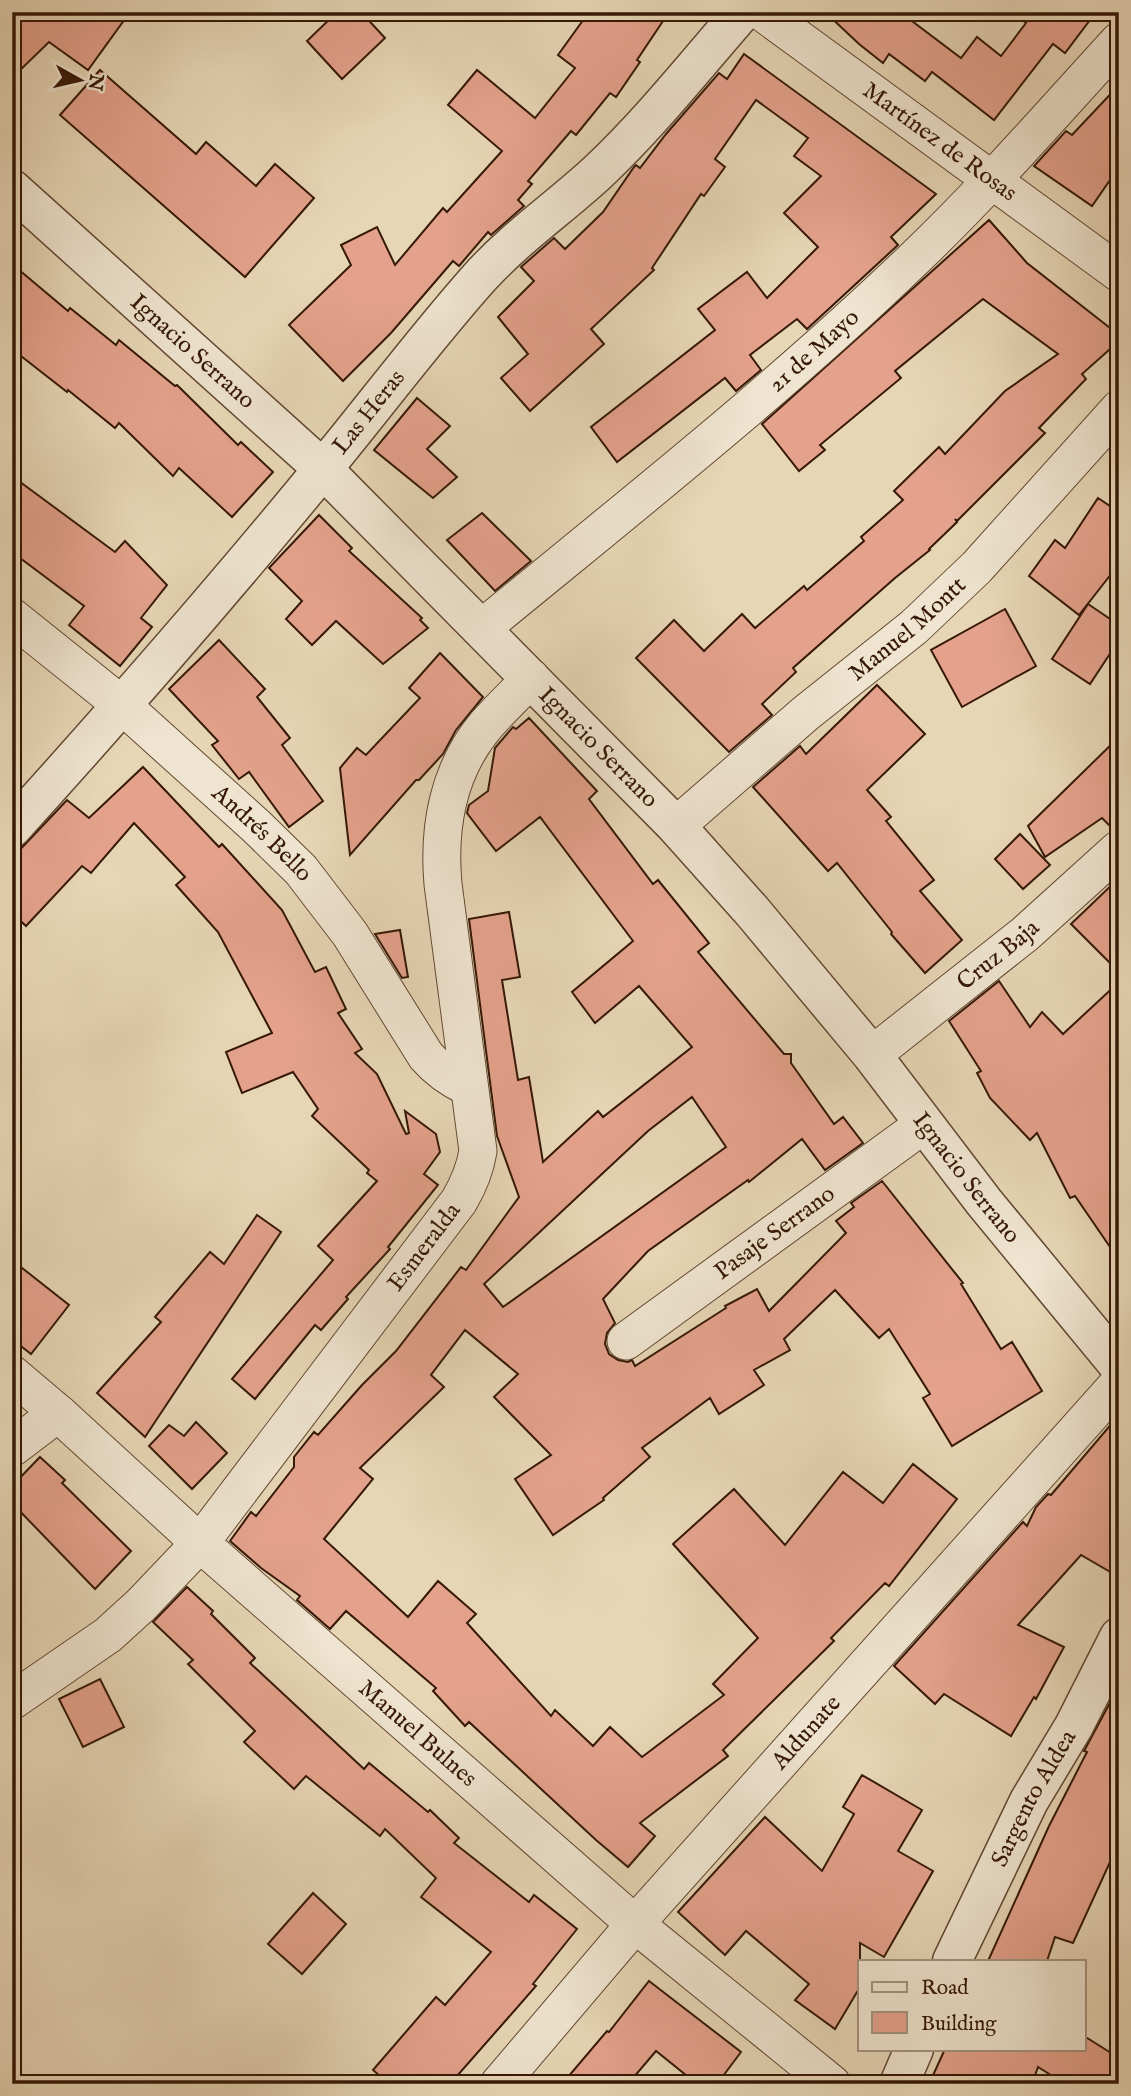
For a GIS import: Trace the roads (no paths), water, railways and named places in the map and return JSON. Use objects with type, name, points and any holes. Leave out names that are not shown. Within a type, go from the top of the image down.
[{"type":"street","name":"Las Heras","points":[[12,828],[123,706],[482,275],[510,247],[599,170],[639,129],[742,12]]},
{"type":"street","name":"Martínez de Rosas","points":[[762,12],[1119,273]]},
{"type":"street","name":"21 de Mayo","points":[[481,629],[812,354],[917,256],[992,180],[1119,41]]},
{"type":"street","name":"Ignacio Serrano","points":[[12,190],[323,469],[676,827],[752,911],[872,1055],[923,1125],[1119,1366]]},
{"type":"street","name":"Manuel Montt","points":[[676,827],[806,713],[923,618],[977,567],[1119,409]]},
{"type":"street","name":"Andrés Bello","points":[[12,617],[123,706],[301,870],[351,934],[426,1056],[451,1079],[468,1087]]},
{"type":"street","name":"Esmeralda","points":[[12,1700],[108,1635],[141,1605],[200,1543],[469,1185],[478,1151],[442,874],[445,814],[462,763],[473,744],[486,726],[531,678]]},
{"type":"street","name":"Cruz Baja","points":[[872,1055],[1025,934],[1119,849]]},
{"type":"street","name":"Pasaje Serrano","points":[[626,1340],[923,1125]]},
{"type":"street","name":"Manuel Bulnes","points":[[12,1374],[200,1543],[635,1924],[832,2084]]},
{"type":"street","name":"Aldunate","points":[[499,2084],[635,1924],[1119,1383]]},
{"type":"street","points":[[12,1448],[58,1413]]},
{"type":"street","name":"Sargento Aldea","points":[[952,1960],[1023,1812],[1074,1726],[1119,1637]]},
{"type":"street","points":[[898,2084],[914,2050]]}]
